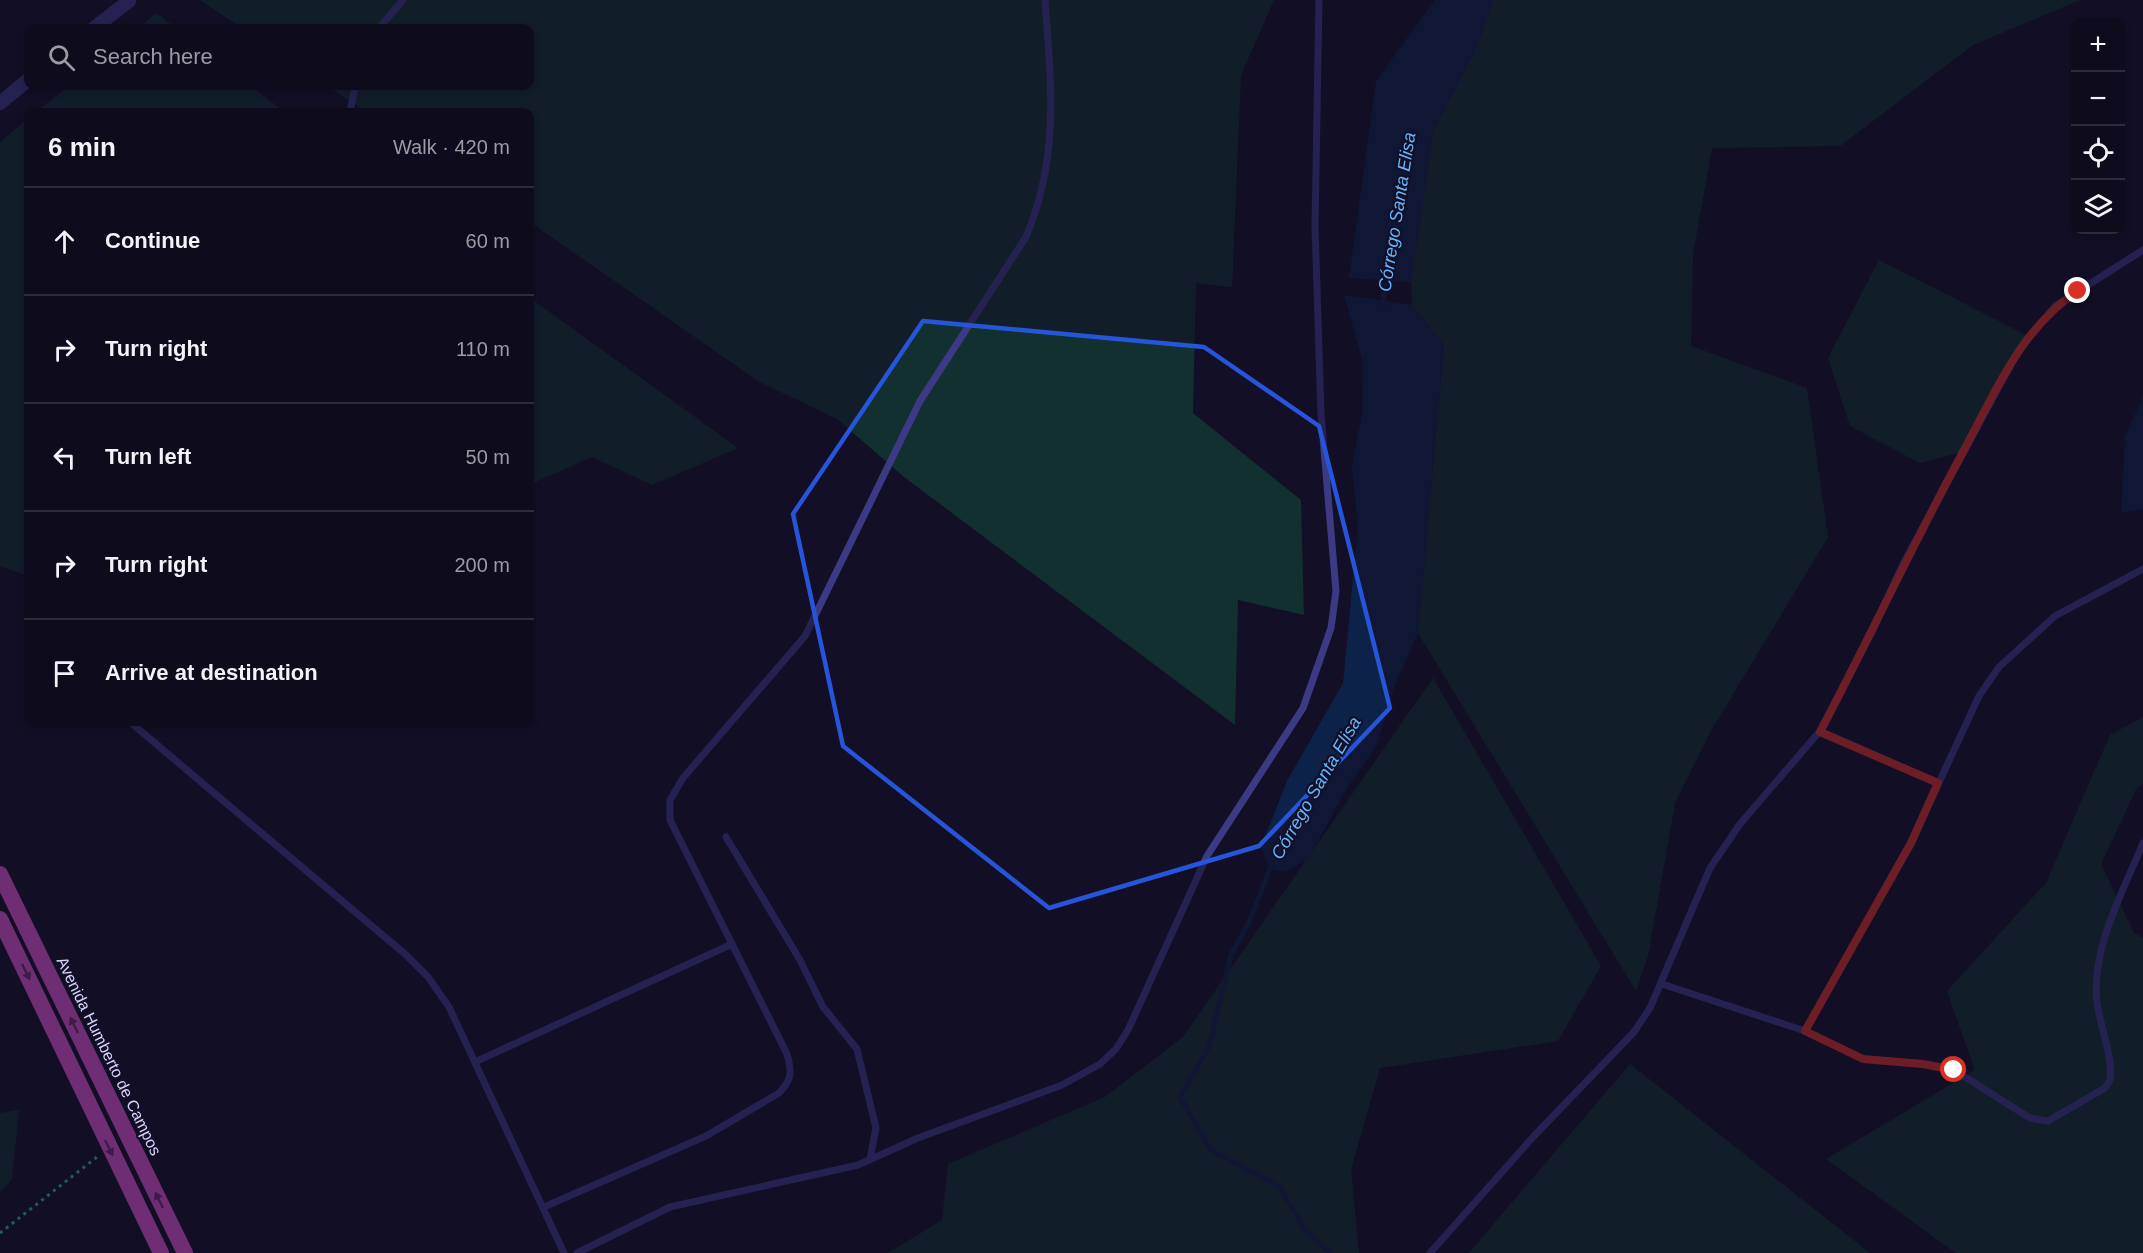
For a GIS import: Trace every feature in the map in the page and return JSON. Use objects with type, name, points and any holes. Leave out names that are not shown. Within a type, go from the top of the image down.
[{"type":"highway","name":"Avenida Humberto de Campos","points":[[0,874],[185,1253]]},
{"type":"highway","points":[[0,919],[161,1253]]},
{"type":"street","points":[[99,24],[129,1]]},
{"type":"street","points":[[0,103],[24,83]]},
{"type":"lane","points":[[382,24],[403,0]]},
{"type":"lane","points":[[544,1207],[706,1136],[779,1093],[789,1083],[791,1067],[787,1054],[670,820],[670,800],[683,778],[805,636],[920,401],[1026,237],[1038,208],[1043,187],[1052,115],[1045,0]]},
{"type":"lane","points":[[577,1253],[670,1208],[858,1165],[918,1138],[1062,1085],[1100,1064],[1116,1049],[1128,1030],[1207,856],[1303,708],[1321,663],[1331,628],[1336,591],[1321,414],[1316,238],[1319,0]]},
{"type":"lane","points":[[351,108],[354,90]]},
{"type":"lane","points":[[1430,1253],[1534,1136],[1634,1032],[1662,984],[1710,868],[1740,824],[1820,732],[1904,564],[2019,350],[2055,306],[2143,250]]},
{"type":"lane","points":[[1805,1031],[1911,843],[1980,696],[1999,667],[2055,616],[2143,569]]},
{"type":"lane","points":[[135,726],[418,965],[449,1007],[564,1253]]},
{"type":"lane","points":[[1820,732],[1938,783]]},
{"type":"lane","points":[[726,837],[800,960],[823,1007],[857,1049],[876,1128],[870,1159]]},
{"type":"lane","points":[[1662,984],[1805,1031],[1863,1059],[1923,1064],[1954,1070],[2030,1118],[2048,1121],[2105,1088],[2110,1080],[2097,1002],[2097,973],[2108,930],[2143,843]]},
{"type":"lane","points":[[476,1062],[732,944]]},
{"type":"path","points":[[0,1233],[98,1158],[93,1148]]},
{"type":"highlighted area","points":[[923,321],[1204,347],[1319,426],[1390,708],[1259,846],[1049,908],[843,746],[793,514]]},
{"type":"green space","points":[[200,0],[1274,0],[1241,75],[1232,287],[1196,283],[1193,413],[1301,500],[1304,615],[1238,600],[1235,725],[904,477],[837,419],[758,381],[534,225],[534,108],[361,108],[333,90],[534,90],[534,24],[236,24]]},
{"type":"green space","points":[[1493,0],[2080,0],[1973,45],[1840,146],[1712,148],[1693,254],[1691,346],[1807,388],[1828,537],[1712,729],[1675,803],[1648,956],[1636,991],[1418,633],[1444,346],[1412,305],[1411,282],[1433,132],[1478,44]]},
{"type":"green space","points":[[156,13],[171,24],[143,24]]},
{"type":"green space","points":[[64,90],[255,90],[280,108],[41,108]]},
{"type":"green space","points":[[24,122],[24,575],[0,566],[0,142]]},
{"type":"green space","points":[[1879,260],[2026,335],[1968,450],[1920,463],[1850,426],[1828,358]]},
{"type":"green space","points":[[534,301],[738,448],[652,485],[592,457],[534,483]]},
{"type":"green space","points":[[1433,678],[1601,966],[1558,1041],[1380,1068],[1351,1169],[1359,1253],[888,1253],[942,1220],[948,1164],[1105,1097],[1183,1037]]},
{"type":"green space","points":[[2143,717],[2143,784],[2137,787],[2101,864],[2134,933],[2143,938],[2143,1253],[1956,1253],[1826,1159],[1975,1070],[1947,991],[2046,883],[2110,735]]},
{"type":"green space","points":[[1630,1064],[1870,1253],[1469,1253]]},
{"type":"green space","points":[[19,1110],[12,1179],[0,1192],[0,1113]]},
{"type":"water","points":[[1435,0],[1493,0],[1478,44],[1433,132],[1411,282],[1349,278],[1376,81]]},
{"type":"water","points":[[1344,295],[1412,305],[1444,345],[1418,633],[1394,687],[1377,745],[1345,791],[1308,860],[1284,872],[1269,869],[1261,847],[1287,781],[1343,683],[1358,526],[1352,467],[1362,414],[1363,363]]},
{"type":"water","points":[[2143,396],[2143,509],[2121,513],[2125,437]]},
{"type":"waterway","name":"Córrego Santa Elisa","points":[[1383,308],[1385,276]]},
{"type":"waterway","name":"Córrego Santa Elisa","points":[[1272,864],[1249,922],[1231,955],[1209,1047],[1180,1097],[1210,1149],[1280,1187],[1304,1229],[1330,1253]]},
{"type":"route","points":[[1954,1070],[1923,1064],[1863,1059],[1805,1031],[1911,843],[1938,783],[1820,732],[1904,564],[2019,350],[2055,306],[2078,291]]}]
